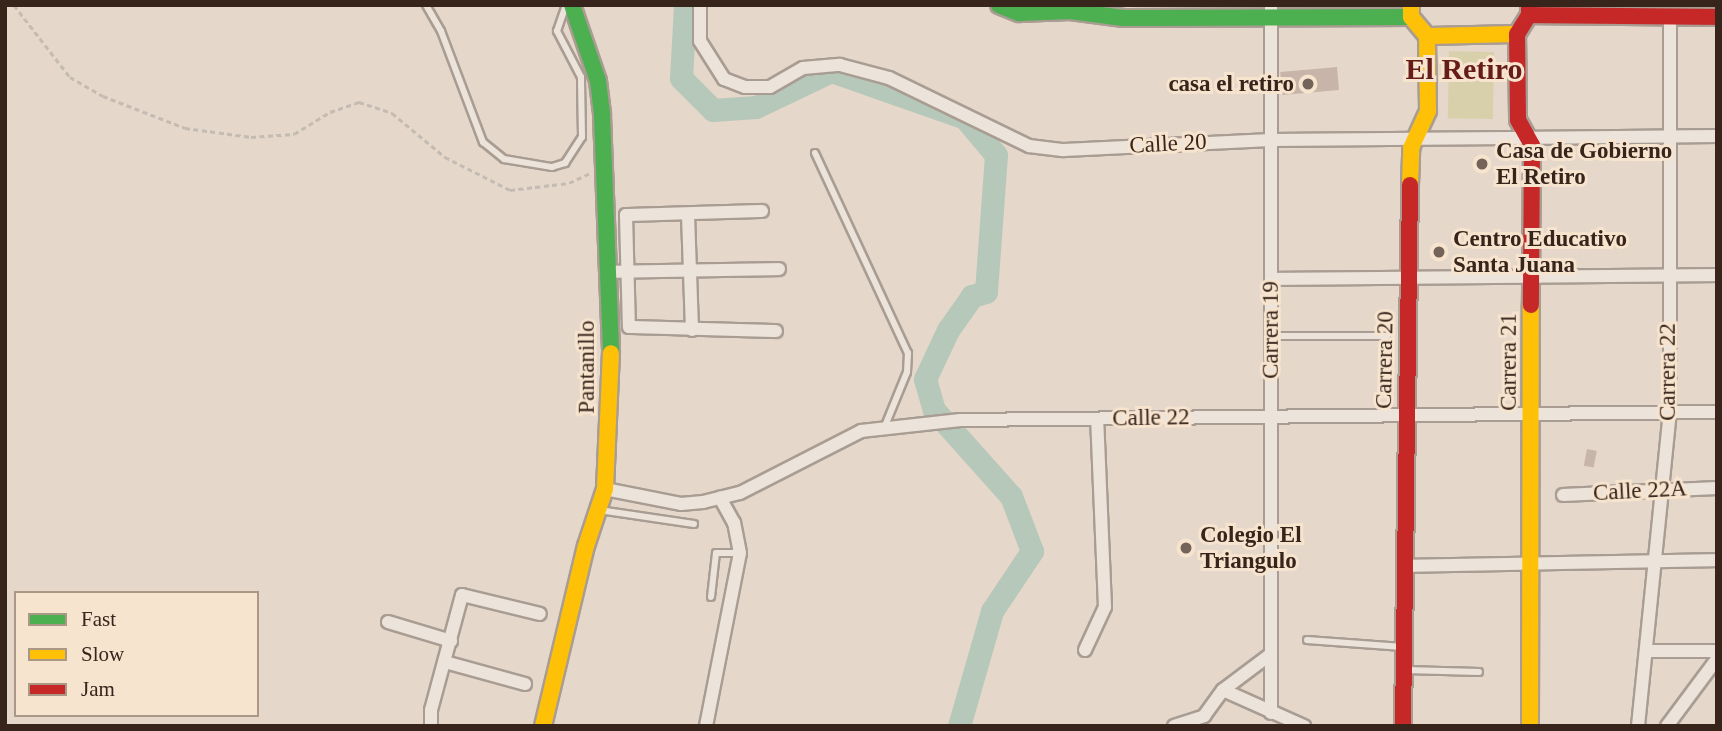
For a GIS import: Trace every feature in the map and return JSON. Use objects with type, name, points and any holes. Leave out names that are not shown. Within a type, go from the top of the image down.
[{"type":"main road","name":"Pantanillo","points":[[542,722],[597,510],[605,489],[612,391],[598,81],[572,5]]},
{"type":"main road","points":[[1002,7],[1124,18],[1271,11],[1411,11],[1427,36],[1517,34],[1529,10],[1717,17]]},
{"type":"main road","name":"Carrera 21","points":[[1517,34],[1517,113],[1526,138],[1532,145],[1530,726]]},
{"type":"main road","name":"Carrera 20","points":[[1403,726],[1409,278],[1414,139],[1428,111],[1427,36]]},
{"type":"street","name":"Calle 20","points":[[700,5],[700,41],[712,66],[724,79],[745,87],[770,87],[803,68],[840,65],[889,78],[1029,145],[1064,150],[1271,140],[1717,136]]},
{"type":"street","name":"Carrera 19","points":[[1271,11],[1271,713]]},
{"type":"street","name":"Carrera 22","points":[[1638,726],[1655,561],[1666,489],[1670,413],[1667,276],[1670,16]]},
{"type":"street","points":[[762,211],[626,215],[629,327],[776,331]]},
{"type":"street","points":[[688,215],[692,330]]},
{"type":"street","points":[[606,272],[779,269]]},
{"type":"street","points":[[1271,279],[1717,275]]},
{"type":"street","name":"Calle 22","points":[[605,489],[681,504],[720,498],[740,493],[861,430],[960,420],[1717,412]]},
{"type":"street","points":[[1085,650],[1105,607],[1097,419]]},
{"type":"street","name":"Calle 22A","points":[[1563,495],[1717,488]]},
{"type":"street","points":[[734,523],[740,493]]},
{"type":"street","points":[[706,726],[740,553],[734,523],[720,498]]},
{"type":"street","points":[[1405,566],[1717,560]]},
{"type":"street","points":[[431,726],[431,710],[462,595],[540,614]]},
{"type":"street","points":[[388,622],[451,641]]},
{"type":"street","points":[[1646,651],[1717,651]]},
{"type":"street","points":[[1174,726],[1204,716],[1223,690],[1271,654]]},
{"type":"street","points":[[445,662],[525,684]]},
{"type":"street","points":[[1668,725],[1715,665]]},
{"type":"street","points":[[1223,690],[1304,726]]},
{"type":"lane","points":[[426,5],[437,20],[483,142],[504,159],[552,167],[565,163],[582,137],[581,77],[558,31],[566,5]]},
{"type":"lane","points":[[815,153],[908,353],[907,372],[885,426]]},
{"type":"lane","points":[[1271,336],[1387,336]]},
{"type":"lane","points":[[597,510],[694,524]]},
{"type":"lane","points":[[711,597],[716,552],[740,553]]},
{"type":"lane","points":[[1307,640],[1404,648]]},
{"type":"lane","points":[[1404,670],[1479,672]]},
{"type":"path","points":[[15,5],[70,77],[103,96],[184,128],[251,137],[294,134],[330,112],[359,102],[392,113],[446,157],[510,190],[569,183],[603,167]]},
{"type":"shaded area","points":[[1449,51],[1494,52],[1493,119],[1448,118]]},
{"type":"building","name":"casa el retiro","points":[[1337,67],[1339,90],[1282,95],[1280,72]]},
{"type":"building","points":[[1587,449],[1597,451],[1594,468],[1584,466]]},
{"type":"waterway","points":[[685,5],[681,78],[713,110],[756,107],[831,71],[965,118],[996,155],[986,292],[972,296],[948,330],[925,379],[934,410],[1011,496],[1032,551],[992,611],[959,726]]},
{"type":"traffic: fast","points":[[572,5],[598,81],[602,116],[611,353]]},
{"type":"traffic: fast","points":[[999,5],[1019,13],[1070,11],[1124,18],[1411,17]]},
{"type":"traffic: slow","points":[[1410,185],[1411,148],[1428,111],[1427,36],[1411,17],[1411,5]]},
{"type":"traffic: slow","points":[[1427,36],[1517,34]]},
{"type":"traffic: slow","points":[[1530,726],[1531,305]]},
{"type":"traffic: slow","points":[[543,726],[586,546],[605,489],[611,353]]},
{"type":"traffic: jam","points":[[1529,5],[1529,15],[1517,34],[1518,120],[1532,145],[1531,305]]},
{"type":"traffic: jam","points":[[1529,15],[1717,17]]},
{"type":"traffic: jam","points":[[1403,726],[1410,185]]},
{"type":"place","name":"casa el retiro","points":[[1308,84]]},
{"type":"place","name":"Casa de Gobierno El Retiro","points":[[1482,164]]},
{"type":"place","name":"Centro Educativo Santa Juana","points":[[1439,252]]},
{"type":"place","name":"Colegio El Triangulo","points":[[1186,548]]},
{"type":"district","name":"El Retiro","points":[[1464,69]]}]
